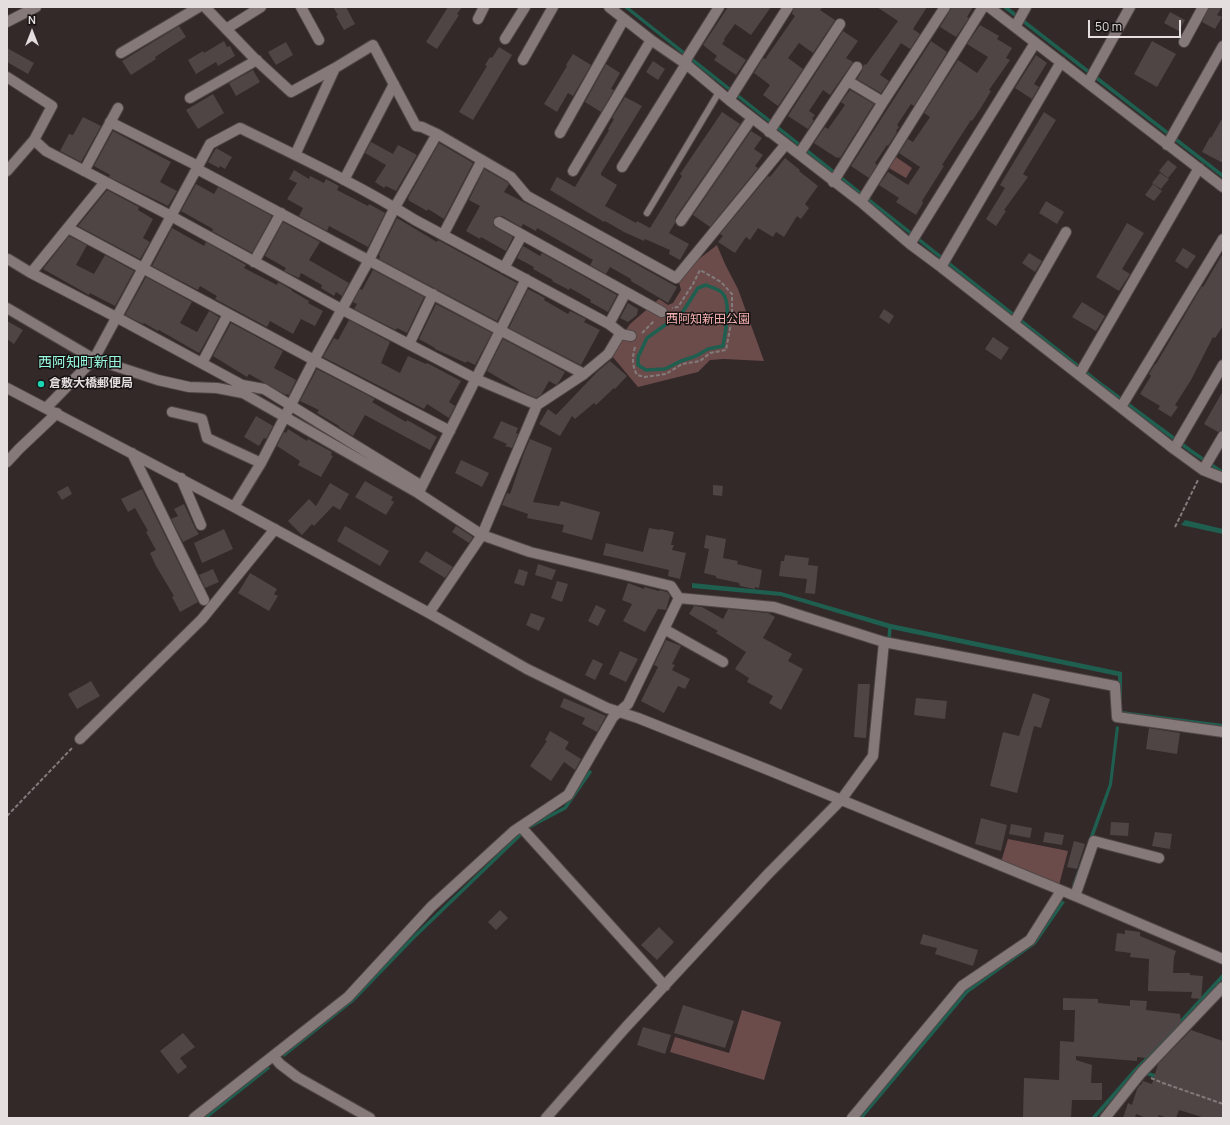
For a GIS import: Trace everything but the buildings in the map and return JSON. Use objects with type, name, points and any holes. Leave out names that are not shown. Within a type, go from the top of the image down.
[{"type":"street","points":[[7,22],[36,7]]},
{"type":"street","points":[[121,53],[199,7]]},
{"type":"street","points":[[205,7],[290,92],[335,68],[373,45],[416,126],[422,127],[437,134],[511,177],[527,196],[676,278],[786,144]]},
{"type":"street","points":[[226,29],[261,7]]},
{"type":"street","points":[[301,7],[319,40]]},
{"type":"street","points":[[478,19],[484,7]]},
{"type":"street","points":[[505,39],[525,7]]},
{"type":"street","points":[[523,60],[553,7]]},
{"type":"street","points":[[609,7],[651,40],[688,57],[719,92],[862,202],[910,244],[941,266],[1122,406],[1175,449],[1203,469],[1223,478]]},
{"type":"street","points":[[622,167],[719,7]]},
{"type":"street","points":[[729,100],[788,7]]},
{"type":"street","points":[[834,181],[945,7]]},
{"type":"street","points":[[862,202],[983,7]]},
{"type":"street","points":[[989,7],[1018,21],[1035,43],[1061,62],[1091,78],[1170,140],[1199,168],[1223,187]]},
{"type":"street","points":[[1018,21],[1026,7]]},
{"type":"street","points":[[1091,78],[1130,7]]},
{"type":"street","points":[[1184,42],[1203,7]]},
{"type":"street","points":[[560,133],[624,19]]},
{"type":"street","points":[[769,131],[840,24]]},
{"type":"street","points":[[573,171],[651,40]]},
{"type":"street","points":[[910,244],[1035,43]]},
{"type":"street","points":[[1170,140],[1223,46]]},
{"type":"street","points":[[190,98],[257,60]]},
{"type":"street","points":[[941,266],[1061,62]]},
{"type":"street","points":[[800,154],[858,67]]},
{"type":"street","points":[[295,155],[335,68]]},
{"type":"street","points":[[7,77],[52,106],[34,140],[7,171]]},
{"type":"street","points":[[848,81],[883,102]]},
{"type":"street","points":[[344,180],[394,84]]},
{"type":"street","points":[[84,171],[118,108]]},
{"type":"street","points":[[681,221],[752,118]]},
{"type":"street","points":[[110,122],[198,167],[500,331],[584,374]]},
{"type":"street","points":[[46,408],[94,359],[210,144],[240,128],[395,207],[415,220],[630,336]]},
{"type":"street","points":[[234,507],[261,463],[341,309],[369,260],[395,207],[437,134]]},
{"type":"street","points":[[34,140],[46,151],[171,216],[341,309],[476,379],[537,405]]},
{"type":"street","points":[[443,235],[482,160]]},
{"type":"street","points":[[1079,374],[1199,168]]},
{"type":"street","points":[[31,273],[105,182]]},
{"type":"street","points":[[254,262],[281,213]]},
{"type":"street","points":[[499,222],[662,312]]},
{"type":"street","points":[[68,228],[450,431]]},
{"type":"street","points":[[1014,323],[1066,232]]},
{"type":"street","points":[[504,268],[522,235]]},
{"type":"street","points":[[1122,406],[1223,239]]},
{"type":"street","points":[[8,259],[31,273],[242,385],[264,389],[420,490],[482,535],[530,552],[671,586],[680,598],[774,607],[884,642],[1115,686],[1117,717],[1223,732]]},
{"type":"street","points":[[420,490],[526,279]]},
{"type":"street","points":[[609,324],[626,292]]},
{"type":"street","points":[[409,344],[433,294]]},
{"type":"street","points":[[7,308],[94,359],[158,380],[189,387],[216,388],[243,393],[284,417],[420,490]]},
{"type":"street","points":[[202,363],[228,314]]},
{"type":"street","points":[[429,613],[482,535],[537,405],[584,374],[608,354],[620,334],[630,336]]},
{"type":"street","points":[[1175,449],[1223,365]]},
{"type":"street","points":[[7,388],[181,478],[429,613],[526,669],[607,708],[752,763],[1075,896],[1223,960]]},
{"type":"street","points":[[172,412],[202,419],[207,438],[261,463]]},
{"type":"street","points":[[7,462],[57,413]]},
{"type":"street","points":[[1203,469],[1223,436]]},
{"type":"street","points":[[132,453],[204,600]]},
{"type":"street","points":[[181,478],[201,525]]},
{"type":"street","points":[[80,739],[202,619],[275,529]]},
{"type":"street","points":[[194,1118],[348,997],[431,907],[514,831],[568,795],[614,717],[628,704],[680,598]]},
{"type":"street","points":[[664,629],[724,662]]},
{"type":"street","points":[[546,1118],[626,1027],[768,874],[841,800],[873,756],[884,642]]},
{"type":"street","points":[[521,827],[665,986]]},
{"type":"street","points":[[1075,896],[1094,842],[1159,858]]},
{"type":"street","points":[[852,1118],[962,986],[1030,940],[1061,891]]},
{"type":"street","points":[[1105,1118],[1141,1073],[1223,987]]},
{"type":"street","points":[[273,1056],[280,1064],[297,1077],[370,1118]]},
{"type":"lane","points":[[647,212],[719,92]]},
{"type":"path","points":[[700,270],[721,282],[732,294],[732,318],[726,350],[710,353],[700,360],[682,364],[666,374],[645,377],[637,375],[633,366],[630,336],[665,310],[678,307],[700,270]]},
{"type":"path","points":[[1175,527],[1203,469]]},
{"type":"path","points":[[7,816],[80,739]]},
{"type":"path","points":[[1141,1073],[1163,1083],[1223,1104]]},
{"type":"green space","points":[[896,157],[912,168],[906,178],[889,168]]},
{"type":"green space","name":"西阿知新田公園","points":[[717,245],[738,289],[764,361],[724,359],[710,360],[698,372],[638,387],[612,356],[619,340],[630,324],[659,299],[668,305],[673,303],[681,290],[678,279],[699,259]]},
{"type":"green space","points":[[1008,839],[1068,851],[1059,885],[1001,862]]},
{"type":"green space","points":[[742,1010],[781,1022],[764,1080],[670,1052],[675,1037],[729,1053]]},
{"type":"shaded area","points":[[1185,520],[1223,529],[1223,534],[1181,525]]},
{"type":"shaded area","points":[[692,583],[781,592],[891,624],[1122,672],[1122,711],[1223,724],[1223,730],[1119,714],[1118,676],[891,629],[781,596],[692,588]]},
{"type":"shaded area","points":[[1116,726],[1119,727],[1112,785],[1076,886],[1072,885],[1109,784]]},
{"type":"shaded area","points":[[1061,900],[1065,902],[1036,944],[968,993],[863,1118],[856,1118],[965,989],[1033,941]]},
{"type":"shaded area","points":[[1223,973],[1223,979],[1096,1118],[1091,1118],[1133,1070]]},
{"type":"waterway","points":[[626,7],[1102,385],[1222,472]]},
{"type":"waterway","points":[[1005,7],[1223,176]]},
{"type":"waterway","points":[[706,285],[720,291],[724,295],[726,301],[727,317],[723,346],[708,349],[696,356],[665,369],[646,370],[638,365],[638,357],[647,338],[682,313],[698,288],[706,285]]},
{"type":"waterway","points":[[889,640],[890,627]]},
{"type":"waterway","points":[[529,827],[565,808],[590,772]]},
{"type":"waterway","points":[[284,1055],[352,1001],[414,937],[520,835]]},
{"type":"waterway","points":[[205,1118],[268,1068]]},
{"type":"waterway","points":[[1146,1073],[1158,1077]]},
{"type":"place","name":"倉敷大橋郵便局","points":[[41,384]]},
{"type":"district","name":"西阿知町新田","points":[[80,363]]}]
